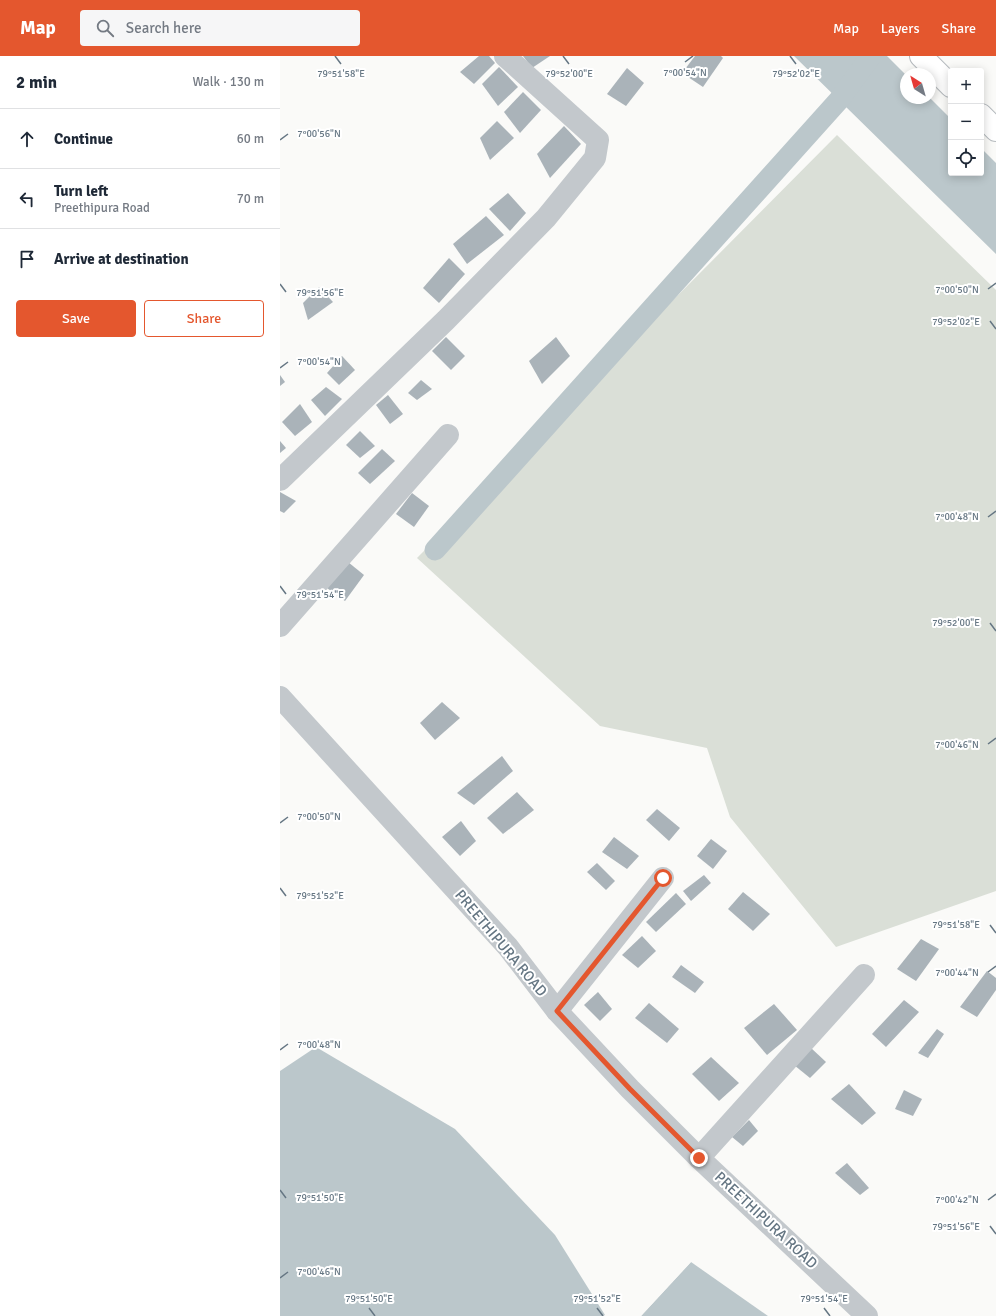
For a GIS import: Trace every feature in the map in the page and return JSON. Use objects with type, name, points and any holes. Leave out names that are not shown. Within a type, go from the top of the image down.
[{"type":"main road","points":[[921,56],[948,83]]},
{"type":"main road","points":[[984,118],[996,130]]},
{"type":"street","points":[[280,480],[452,314],[546,218],[595,158],[598,140],[505,56]]},
{"type":"street","points":[[280,626],[448,435]]},
{"type":"street","name":"PREETHIPURA ROAD","points":[[280,697],[508,947],[557,1011],[630,1089],[699,1158],[867,1316]]},
{"type":"street","points":[[557,1011],[663,878]]},
{"type":"street","points":[[699,1158],[864,975]]},
{"type":"shaded area","points":[[794,56],[887,56],[900,69],[900,104],[936,104],[948,116],[948,176],[984,176],[984,151],[996,163],[996,254]]},
{"type":"shaded area","points":[[837,135],[996,290],[996,891],[836,947],[730,817],[707,748],[600,726],[417,558]]},
{"type":"shaded area","points":[[316,1047],[455,1129],[555,1235],[605,1315],[280,1316],[280,1071]]},
{"type":"shaded area","points":[[691,1262],[768,1316],[641,1316]]},
{"type":"pier","points":[[689,1261],[691,1262],[641,1316],[639,1316]]},
{"type":"building","points":[[479,56],[489,56],[495,63],[474,84],[460,72]]},
{"type":"building","points":[[523,56],[550,56],[532,68]]},
{"type":"building","points":[[695,56],[721,56],[723,58],[703,87],[682,73]]},
{"type":"building","points":[[499,67],[518,87],[498,106],[482,84]]},
{"type":"building","points":[[627,68],[644,83],[626,106],[607,94]]},
{"type":"building","points":[[523,92],[541,110],[520,133],[504,112]]},
{"type":"building","points":[[497,121],[514,138],[490,160],[480,138]]},
{"type":"building","points":[[564,126],[581,144],[550,178],[537,154]]},
{"type":"building","points":[[508,193],[526,213],[510,231],[489,209]]},
{"type":"building","points":[[486,216],[504,235],[467,264],[453,244]]},
{"type":"building","points":[[449,258],[465,274],[439,303],[423,288]]},
{"type":"building","points":[[319,287],[333,302],[308,320],[303,303]]},
{"type":"building","points":[[446,337],[465,356],[451,370],[432,351]]},
{"type":"building","points":[[556,337],[570,356],[542,384],[529,361]]},
{"type":"building","points":[[342,356],[355,370],[339,385],[327,373]]},
{"type":"building","points":[[280,375],[285,382],[280,386]]},
{"type":"building","points":[[421,380],[432,389],[417,400],[408,393]]},
{"type":"building","points":[[326,387],[342,399],[325,416],[311,400]]},
{"type":"building","points":[[388,395],[403,414],[390,424],[376,405]]},
{"type":"building","points":[[300,404],[312,422],[295,436],[282,422]]},
{"type":"building","points":[[360,431],[375,446],[360,458],[346,445]]},
{"type":"building","points":[[280,441],[286,448],[280,453]]},
{"type":"building","points":[[382,449],[395,461],[370,484],[358,473]]},
{"type":"building","points":[[280,492],[296,501],[284,513],[280,511]]},
{"type":"building","points":[[412,493],[429,506],[414,527],[396,514]]},
{"type":"building","points":[[348,562],[364,575],[345,601],[327,588]]},
{"type":"building","points":[[442,702],[460,718],[435,740],[420,723]]},
{"type":"building","points":[[502,756],[513,771],[474,805],[457,793]]},
{"type":"building","points":[[517,792],[534,810],[503,834],[487,818]]},
{"type":"building","points":[[657,809],[680,828],[669,841],[646,820]]},
{"type":"building","points":[[461,821],[476,841],[460,856],[442,837]]},
{"type":"building","points":[[614,837],[639,856],[627,869],[602,852]]},
{"type":"building","points":[[711,839],[727,851],[713,869],[697,856]]},
{"type":"building","points":[[597,863],[615,881],[606,890],[587,872]]},
{"type":"building","points":[[704,875],[711,883],[691,901],[683,891]]},
{"type":"building","points":[[743,892],[770,914],[753,931],[728,909]]},
{"type":"building","points":[[676,893],[686,904],[656,932],[646,922]]},
{"type":"building","points":[[642,936],[656,951],[638,968],[622,955]]},
{"type":"building","points":[[921,939],[939,949],[916,981],[897,969]]},
{"type":"building","points":[[681,965],[704,982],[695,993],[672,977]]},
{"type":"building","points":[[987,971],[996,978],[996,990],[977,1017],[960,1007]]},
{"type":"building","points":[[598,992],[612,1009],[600,1021],[584,1005]]},
{"type":"building","points":[[904,1000],[919,1012],[886,1047],[872,1034]]},
{"type":"building","points":[[649,1003],[679,1029],[667,1043],[635,1018]]},
{"type":"building","points":[[774,1004],[797,1030],[767,1055],[744,1028]]},
{"type":"building","points":[[937,1029],[944,1034],[928,1058],[918,1053]]},
{"type":"building","points":[[810,1047],[826,1062],[810,1078],[794,1065]]},
{"type":"building","points":[[711,1057],[739,1083],[719,1101],[692,1074]]},
{"type":"building","points":[[849,1084],[876,1113],[862,1125],[831,1099]]},
{"type":"building","points":[[904,1090],[922,1099],[913,1116],[895,1109]]},
{"type":"building","points":[[749,1120],[758,1131],[743,1146],[732,1137]]},
{"type":"building","points":[[847,1163],[869,1188],[860,1195],[835,1173]]},
{"type":"waterway","points":[[435,550],[839,100],[871,56]]},
{"type":"route","points":[[663,878],[557,1011],[630,1089],[699,1158]]}]
